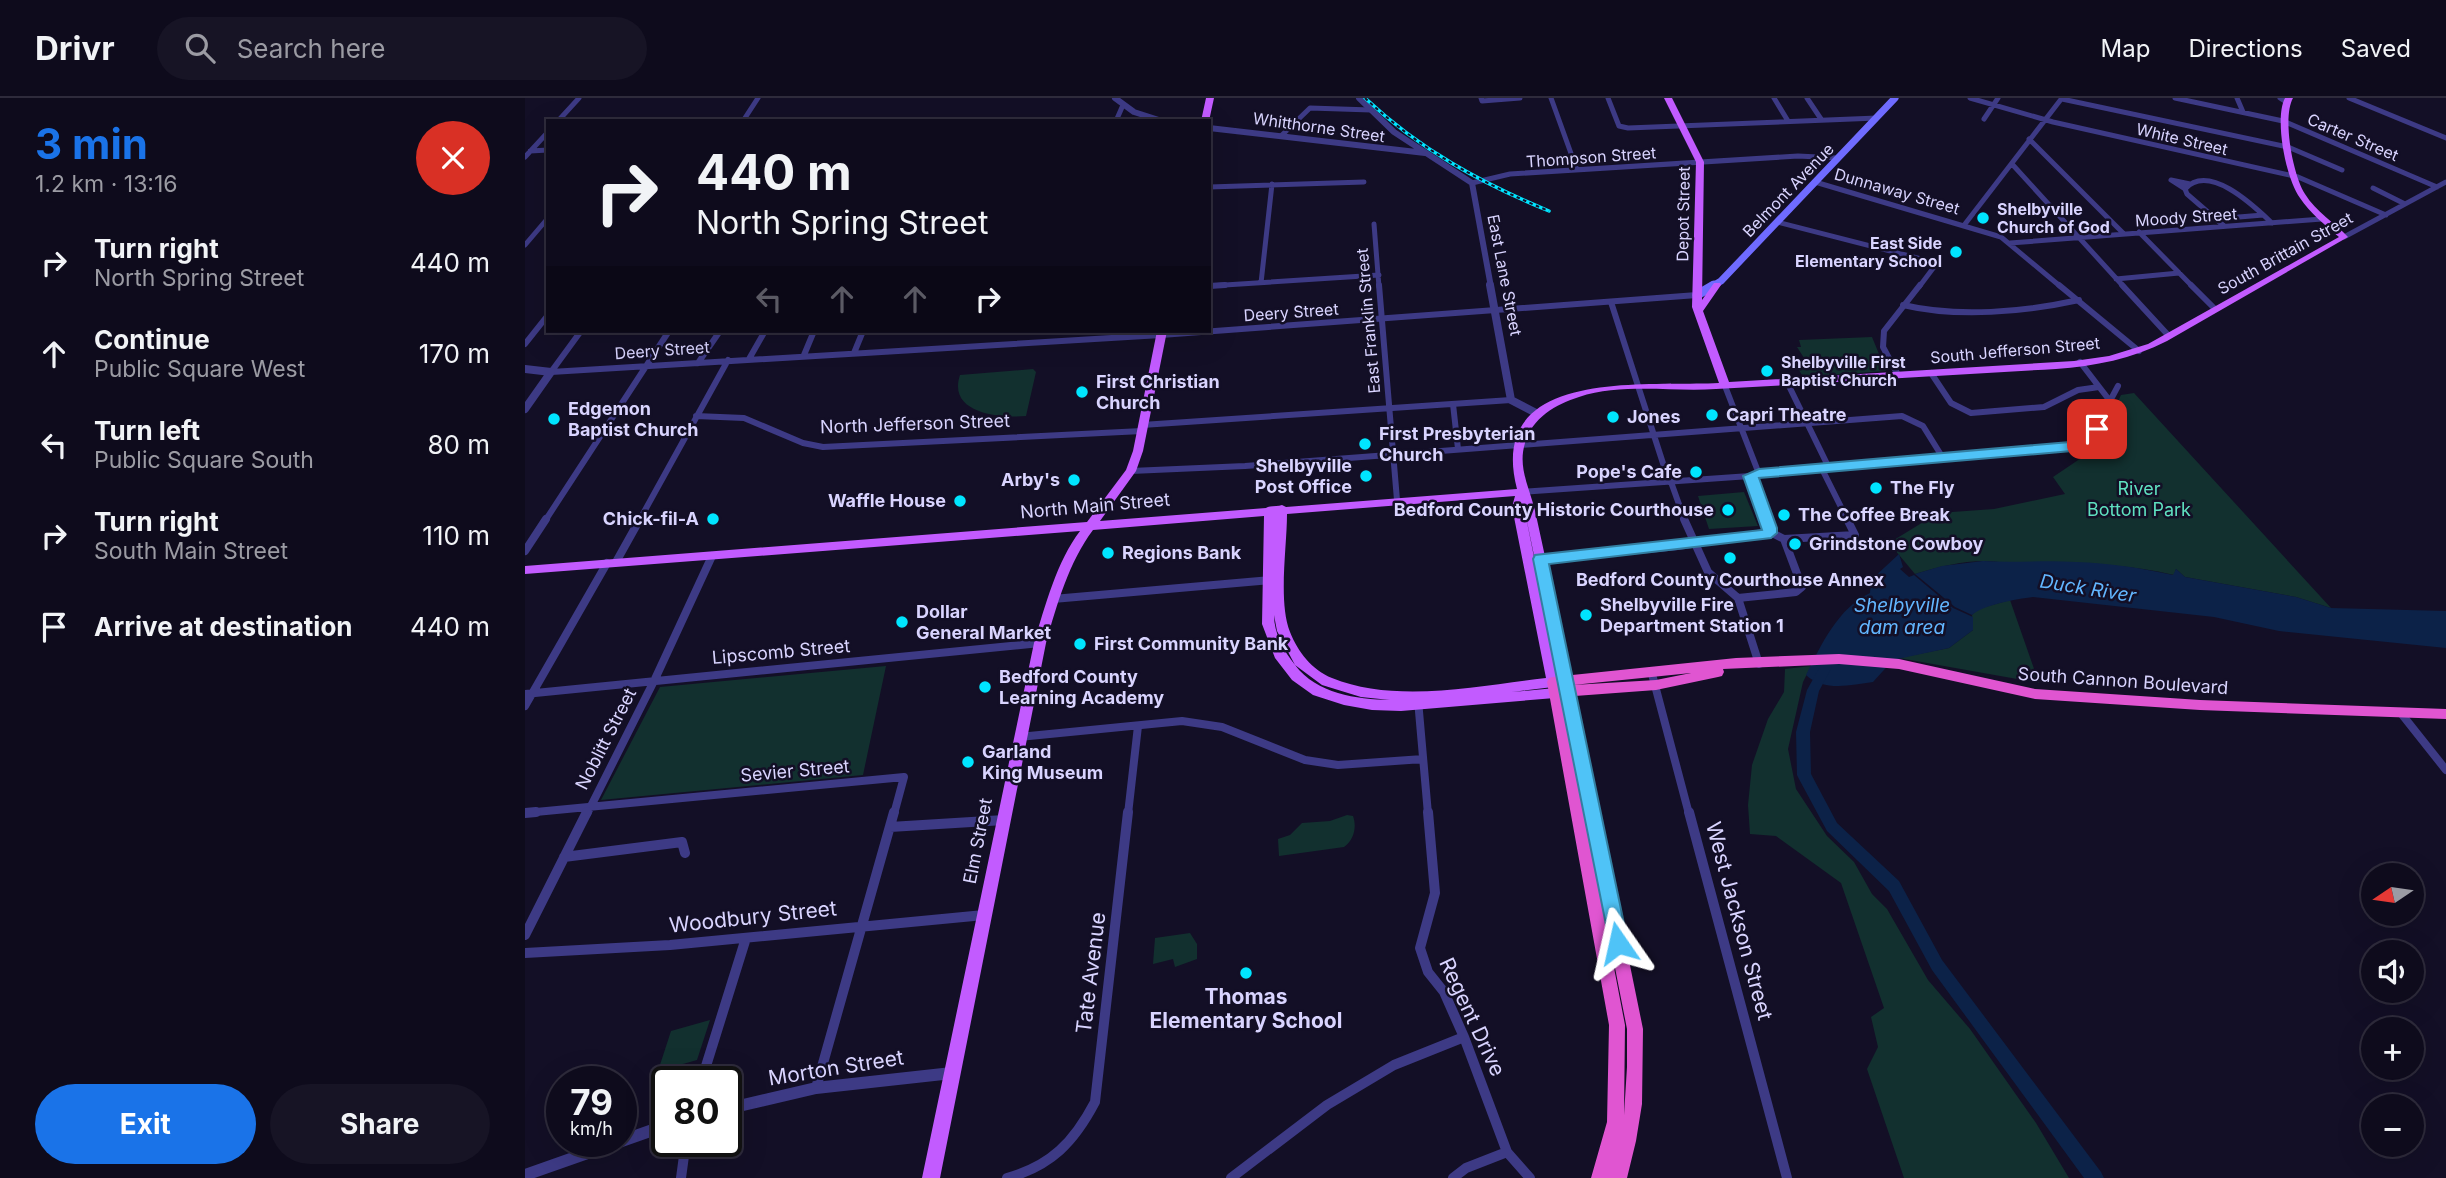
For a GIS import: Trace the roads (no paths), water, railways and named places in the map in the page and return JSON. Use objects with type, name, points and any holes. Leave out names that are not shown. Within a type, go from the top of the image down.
[{"type":"highway","name":"South Cannon Boulevard","points":[[1561,687],[1654,679],[1812,659],[1867,660],[2035,694],[2200,705],[2446,715]]},
{"type":"highway","points":[[1561,687],[1617,1025],[1615,1122],[1600,1178]]},
{"type":"highway","points":[[1561,687],[1635,1029],[1637,1079],[1627,1148],[1618,1178]]},
{"type":"main road","points":[[1205,119],[1210,98]]},
{"type":"main road","name":"Depot Street","points":[[1668,98],[1700,162],[1697,295],[1699,312],[1725,386]]},
{"type":"main road","name":"Belmont Avenue","points":[[1697,295],[1717,285],[1895,98]]},
{"type":"main road","points":[[2285,99],[2283,121],[2292,176],[2300,195],[2322,219],[2344,237]]},
{"type":"main road","name":"South Brittain Street","points":[[2139,351],[2344,237]]},
{"type":"main road","points":[[1697,283],[1717,285],[1699,312]]},
{"type":"main road","points":[[1131,471],[1161,333]]},
{"type":"main road","name":"South Jefferson Street","points":[[1725,386],[2080,362],[2139,351]]},
{"type":"main road","points":[[1276,510],[1271,637],[1280,657],[1298,677],[1314,688],[1349,703],[1383,707],[1561,687],[1535,560],[1518,507],[1522,492],[1516,444],[1524,429],[1538,414],[1559,401],[1584,392],[1640,387],[1725,386]]},
{"type":"main road","name":"Elm Street","points":[[931,1178],[1040,643],[1053,599],[1078,542],[1131,471]]},
{"type":"main road","name":"North Main Street","points":[[525,570],[1094,523],[1522,492]]},
{"type":"street","points":[[560,119],[579,98]]},
{"type":"street","points":[[744,119],[758,98]]},
{"type":"street","points":[[1115,98],[1123,105],[1157,119]]},
{"type":"street","points":[[1359,98],[1394,132],[1472,183]]},
{"type":"street","points":[[1482,99],[1520,98]]},
{"type":"street","points":[[1551,98],[1574,170]]},
{"type":"street","points":[[1608,98],[1622,128],[1877,118]]},
{"type":"street","points":[[1774,98],[1787,121]]},
{"type":"street","points":[[1807,98],[1821,119]]},
{"type":"street","name":"White Street","points":[[1970,98],[2047,119],[2292,176],[2386,215]]},
{"type":"street","points":[[1984,119],[1999,98]]},
{"type":"street","points":[[1965,224],[2062,98],[2288,148],[2343,170]]},
{"type":"street","name":"Carter Street","points":[[2175,98],[2283,121],[2437,187]]},
{"type":"street","points":[[2237,98],[2243,112]]},
{"type":"street","points":[[2349,98],[2446,138]]},
{"type":"street","points":[[1117,119],[1123,105]]},
{"type":"street","points":[[1282,135],[1310,108],[1371,110]]},
{"type":"street","name":"Whitthorne Street","points":[[1211,128],[1426,152]]},
{"type":"street","points":[[525,157],[546,134]]},
{"type":"street","points":[[2029,139],[2123,233]]},
{"type":"street","points":[[528,151],[546,150]]},
{"type":"street","name":"Thompson Street","points":[[1472,183],[1510,174],[1798,156],[1838,158]]},
{"type":"street","points":[[2012,164],[2168,335]]},
{"type":"street","points":[[2224,226],[2185,189],[2171,180],[2225,186],[2272,223]]},
{"type":"street","points":[[1211,187],[1364,182]]},
{"type":"street","name":"Dunnaway Street","points":[[1815,182],[1965,224],[2010,243],[2139,351]]},
{"type":"street","name":"South Brittain Street","points":[[2344,237],[2446,182]]},
{"type":"street","name":"East Lane Street","points":[[1472,183],[1511,400]]},
{"type":"street","points":[[1261,283],[1272,184]]},
{"type":"street","points":[[2185,189],[2190,184]]},
{"type":"street","points":[[2373,188],[2405,204]]},
{"type":"street","points":[[2215,219],[2263,215]]},
{"type":"street","name":"Moody Street","points":[[2010,243],[2322,219]]},
{"type":"street","points":[[525,245],[546,220]]},
{"type":"street","points":[[1777,222],[1937,263],[1884,331],[1882,340],[1898,375]]},
{"type":"street","name":"East Franklin Street","points":[[1374,224],[1397,500]]},
{"type":"street","points":[[2139,232],[2215,309]]},
{"type":"street","points":[[2116,279],[2179,273]]},
{"type":"street","points":[[1211,286],[1379,275]]},
{"type":"street","name":"Deery Street","points":[[1211,330],[1496,312],[1697,295]]},
{"type":"street","points":[[1903,305],[1937,313],[2055,305],[2079,300]]},
{"type":"street","points":[[1611,302],[1670,482],[1693,543],[1709,572],[1738,598],[1759,664]]},
{"type":"street","points":[[525,344],[546,318]]},
{"type":"street","points":[[525,409],[580,333]]},
{"type":"street","points":[[525,551],[668,333]]},
{"type":"street","points":[[698,363],[719,333]]},
{"type":"street","points":[[749,359],[764,333]]},
{"type":"street","points":[[804,355],[813,333]]},
{"type":"street","points":[[854,353],[862,333]]},
{"type":"street","name":"Deery Street","points":[[551,372],[1161,333]]},
{"type":"street","points":[[525,706],[529,694],[611,563],[728,360]]},
{"type":"street","points":[[2080,362],[2110,401]]},
{"type":"street","points":[[525,369],[551,372]]},
{"type":"street","points":[[1931,373],[1951,403],[1971,413],[2044,407],[2073,391],[2099,387]]},
{"type":"street","points":[[1535,560],[1770,533],[1784,540],[1855,535],[1787,382]]},
{"type":"street","points":[[1725,386],[1759,474]]},
{"type":"street","name":"North Main Street","points":[[1522,492],[1750,476],[2072,447],[2087,440],[2097,429],[2118,386]]},
{"type":"street","points":[[1511,400],[1538,414]]},
{"type":"street","name":"North Jefferson Street","points":[[696,416],[729,415],[750,419],[806,445],[823,447],[1142,428],[1511,400]]},
{"type":"street","points":[[1453,404],[1458,449]]},
{"type":"street","points":[[1131,471],[1193,469],[1892,417],[1915,419],[1926,426],[1943,458]]},
{"type":"street","points":[[1750,476],[1770,533]]},
{"type":"street","points":[[1738,598],[1796,592],[1802,587],[1784,540]]},
{"type":"street","name":"Noblitt Street","points":[[525,935],[655,679],[712,556]]},
{"type":"street","points":[[1053,599],[1275,580]]},
{"type":"street","name":"Lipscomb Street","points":[[529,694],[655,679],[1040,643]]},
{"type":"street","name":"West Jackson Street","points":[[1654,679],[1787,1178]]},
{"type":"street","name":"Regent Drive","points":[[1418,701],[1435,893],[1420,947],[1428,972],[1444,992],[1464,1037],[1507,1152],[1529,1178]]},
{"type":"street","points":[[2400,712],[2446,770]]},
{"type":"street","points":[[1019,737],[1182,722],[1223,727],[1305,760],[1338,765],[1423,759]]},
{"type":"street","name":"Tate Avenue","points":[[1007,1178],[1033,1171],[1058,1157],[1084,1125],[1095,1102],[1138,726]]},
{"type":"street","name":"Sevier Street","points":[[525,813],[904,778],[890,827]]},
{"type":"street","points":[[816,1087],[890,827],[1004,820]]},
{"type":"street","points":[[564,857],[682,842],[685,853]]},
{"type":"street","name":"Woodbury Street","points":[[525,953],[670,945],[984,915]]},
{"type":"street","points":[[706,1066],[745,938]]},
{"type":"street","points":[[1231,1178],[1327,1105],[1394,1065],[1464,1037]]},
{"type":"street","name":"Morton Street","points":[[742,1105],[816,1087],[952,1073]]},
{"type":"street","points":[[525,1175],[651,1131]]},
{"type":"street","points":[[1453,1178],[1466,1168],[1507,1152]]},
{"type":"street","points":[[681,1178],[684,1157]]},
{"type":"water","name":"Shelbyville dam area","points":[[1899,554],[1903,567],[1900,569],[1909,577],[1914,575],[1953,608],[1973,617],[1973,630],[1949,648],[1893,660],[1873,682],[1838,686],[1821,684],[1806,675],[1832,628],[1849,608],[1870,593],[1871,580]]},
{"type":"water","points":[[1983,561],[2088,563],[2125,566],[2173,575],[2176,569],[2185,577],[2296,597],[2331,608],[2446,611],[2446,648],[2279,631],[2214,617],[2033,597],[1992,605],[1972,615],[1955,607],[1915,574],[1942,566]]},
{"type":"waterway","name":"Duck River","points":[[1826,667],[1813,690],[1803,732],[1804,775],[1832,827],[1894,886],[1937,965],[2095,1178]]},
{"type":"railway","points":[[1365,98],[1429,149],[1499,189],[1549,211]]},
{"type":"place","name":"Shelbyville Church of God","points":[[1983,218]]},
{"type":"place","name":"East Side Elementary School","points":[[1956,252]]},
{"type":"place","name":"Shelbyville First Baptist Church","points":[[1767,371]]},
{"type":"place","name":"First Christian Church","points":[[1082,392]]},
{"type":"place","name":"Capri Theatre","points":[[1712,415]]},
{"type":"place","name":"Jones","points":[[1613,417]]},
{"type":"place","name":"Edgemon Baptist Church","points":[[554,419]]},
{"type":"place","name":"First Presbyterian Church","points":[[1365,444]]},
{"type":"place","name":"Pope's Cafe","points":[[1696,472]]},
{"type":"place","name":"Shelbyville Post Office","points":[[1366,476]]},
{"type":"place","name":"Arby's","points":[[1074,480]]},
{"type":"place","name":"The Fly","points":[[1876,488]]},
{"type":"place","name":"Waffle House","points":[[960,501]]},
{"type":"place","name":"Bedford County Historic Courthouse","points":[[1728,510]]},
{"type":"place","name":"The Coffee Break","points":[[1784,515]]},
{"type":"place","name":"Chick-fil-A","points":[[713,519]]},
{"type":"place","name":"Grindstone Cowboy","points":[[1795,544]]},
{"type":"place","name":"Regions Bank","points":[[1108,553]]},
{"type":"place","name":"Bedford County Courthouse Annex","points":[[1730,558]]},
{"type":"place","name":"Shelbyville Fire Department Station 1","points":[[1586,615]]},
{"type":"place","name":"Dollar General Market","points":[[902,622]]},
{"type":"place","name":"First Community Bank","points":[[1080,644]]},
{"type":"place","name":"Bedford County Learning Academy","points":[[985,687]]},
{"type":"place","name":"Garland King Museum","points":[[968,762]]},
{"type":"place","name":"Thomas Elementary School","points":[[1246,973]]},
{"type":"park label","name":"River Bottom Park","points":[[2139,499]]}]
